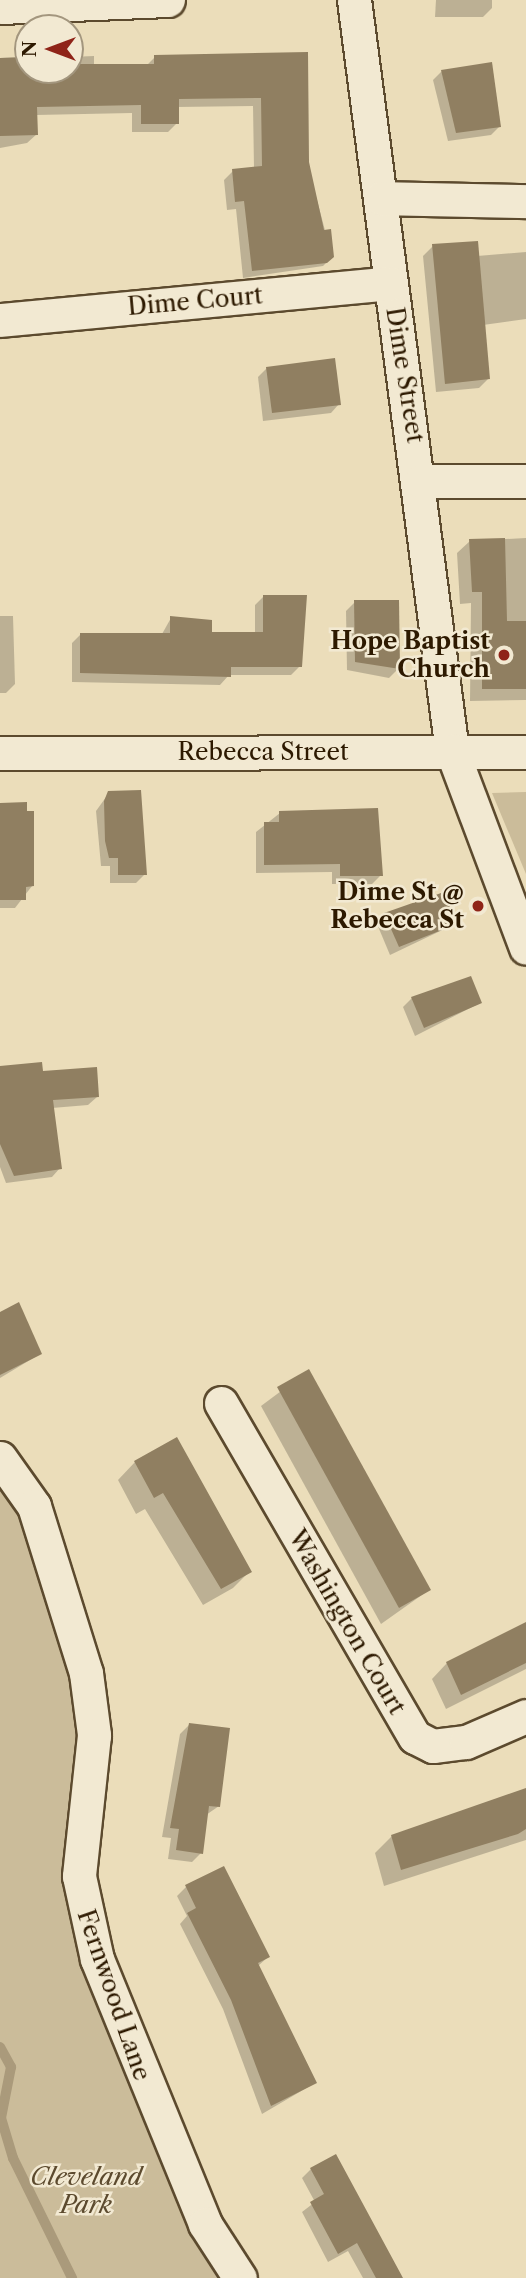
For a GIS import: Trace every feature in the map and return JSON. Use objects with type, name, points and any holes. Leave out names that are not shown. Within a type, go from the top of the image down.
[{"type":"street","points":[[0,7],[168,0]]},
{"type":"street","name":"Dime Street","points":[[354,0],[390,283],[421,481],[452,751],[526,948]]},
{"type":"street","points":[[381,198],[526,201]]},
{"type":"street","name":"Dime Court","points":[[0,320],[390,283]]},
{"type":"street","points":[[421,481],[526,481]]},
{"type":"street","name":"Rebecca Street","points":[[0,753],[526,752]]},
{"type":"street","name":"Washington Court","points":[[221,1403],[415,1737],[433,1746],[466,1742],[526,1716]]},
{"type":"street","name":"Fernwood Lane","points":[[0,1458],[34,1506],[86,1673],[94,1735],[79,1876],[96,1959],[205,2224],[240,2278]]},
{"type":"green space","points":[[526,792],[526,874],[492,793]]},
{"type":"green space","name":"Cleveland Park","points":[[0,1490],[12,1491],[89,1720],[69,1886],[228,2278],[0,2278]]},
{"type":"building","points":[[308,52],[309,162],[324,230],[331,229],[334,257],[327,263],[252,271],[244,201],[235,202],[232,169],[262,166],[261,98],[179,99],[179,124],[141,124],[141,105],[37,107],[38,135],[0,136],[0,58],[14,58],[14,84],[84,84],[84,64],[154,64],[154,55]]},
{"type":"building","points":[[492,62],[501,127],[456,133],[441,70]]},
{"type":"building","points":[[478,241],[490,379],[445,384],[432,244]]},
{"type":"building","points":[[335,358],[341,405],[272,413],[266,367]]},
{"type":"building","points":[[505,538],[507,621],[526,621],[526,689],[482,689],[482,592],[472,592],[469,539]]},
{"type":"building","points":[[263,595],[307,595],[302,667],[231,667],[231,677],[80,673],[80,633],[170,633],[170,616],[212,620],[212,632],[263,632]]},
{"type":"building","points":[[354,600],[399,600],[400,669],[355,662]]},
{"type":"building","points":[[141,790],[147,875],[118,875],[118,858],[109,858],[105,841],[104,801],[108,791]]},
{"type":"building","points":[[27,802],[27,811],[34,811],[34,886],[26,887],[26,900],[0,900],[0,803]]},
{"type":"building","points":[[378,808],[383,876],[340,876],[340,864],[264,865],[264,822],[279,822],[279,811]]},
{"type":"building","points":[[444,892],[457,924],[399,947],[384,913]]},
{"type":"building","points":[[471,976],[482,1003],[424,1028],[411,997]]},
{"type":"building","points":[[42,1062],[43,1071],[97,1067],[99,1097],[53,1100],[62,1169],[14,1176],[0,1144],[0,1066]]},
{"type":"building","points":[[19,1302],[42,1354],[0,1375],[0,1312]]},
{"type":"building","points":[[309,1369],[431,1590],[399,1608],[277,1387]]},
{"type":"building","points":[[177,1437],[252,1572],[221,1589],[163,1493],[154,1498],[134,1461]]},
{"type":"building","points":[[526,1622],[526,1663],[461,1695],[446,1662]]},
{"type":"building","points":[[189,1723],[230,1728],[220,1807],[209,1806],[203,1854],[176,1850],[179,1829],[170,1828]]},
{"type":"building","points":[[526,1788],[526,1829],[518,1834],[401,1870],[391,1835]]},
{"type":"building","points":[[224,1866],[270,1957],[258,1963],[317,2083],[271,2106],[231,2000],[187,1913],[196,1908],[185,1885]]},
{"type":"building","points":[[336,2154],[403,2278],[376,2278],[357,2243],[338,2254],[310,2202],[324,2194],[310,2168]]},
{"type":"waterway","points":[[0,2047],[11,2067],[1,2118],[13,2158],[72,2278]]},
{"type":"place","name":"Hope Baptist Church","points":[[504,655]]},
{"type":"place","name":"Dime St @ Rebecca St","points":[[478,906]]}]
